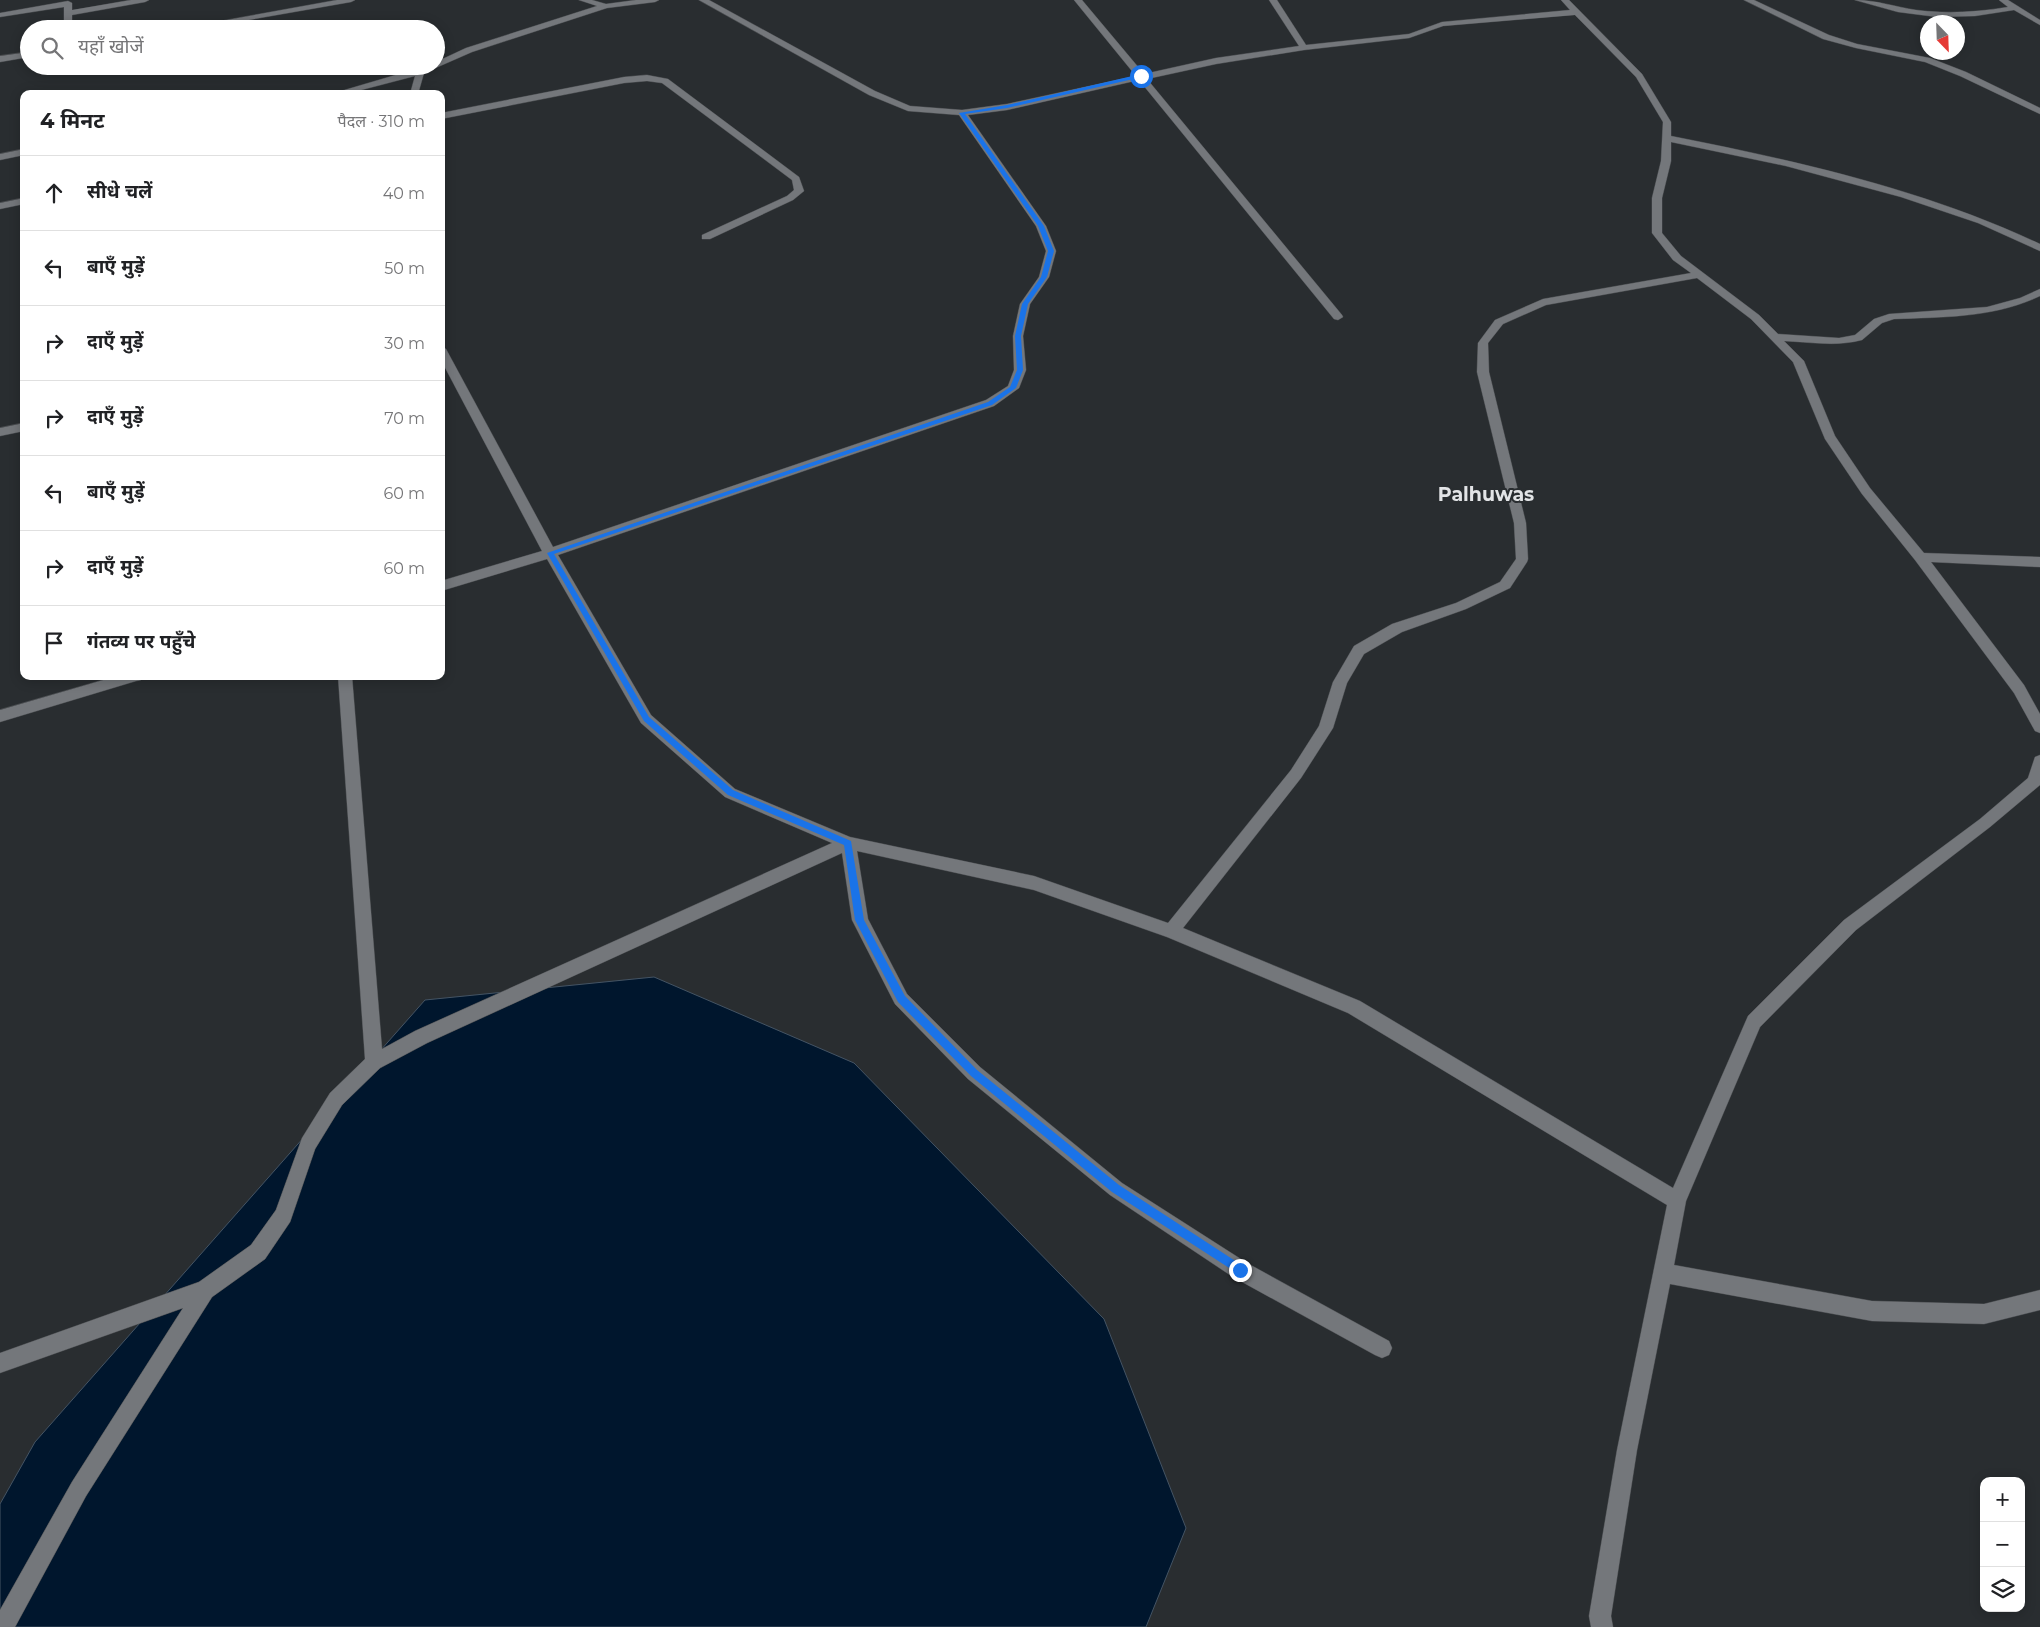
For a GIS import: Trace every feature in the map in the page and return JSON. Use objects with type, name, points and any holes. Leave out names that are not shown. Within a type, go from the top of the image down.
[{"type":"street","points":[[0,15],[68,6],[145,0]]},
{"type":"street","points":[[234,20],[351,0]]},
{"type":"street","points":[[583,0],[606,6]]},
{"type":"street","points":[[445,61],[470,50],[606,6],[655,0]]},
{"type":"street","points":[[703,0],[872,94],[908,108],[962,113],[1007,106],[1216,60],[1409,36],[1421,34],[1432,26],[1450,23],[1576,12]]},
{"type":"street","points":[[1078,0],[1338,316]]},
{"type":"street","points":[[1273,0],[1304,48]]},
{"type":"street","points":[[1565,0],[1639,76],[1666,122],[1666,160],[1657,198],[1658,233],[1677,258],[1755,317],[1798,361],[1829,436],[1850,468],[1866,491],[1920,557],[2019,689],[2040,727]]},
{"type":"street","points":[[1748,0],[1826,37],[1856,46],[1926,60],[1963,74],[2040,111]]},
{"type":"street","points":[[1859,0],[1914,13],[1952,16],[1986,15],[2015,8]]},
{"type":"street","points":[[2003,0],[2040,23]]},
{"type":"street","points":[[68,6],[68,20]]},
{"type":"street","points":[[0,59],[20,56]]},
{"type":"street","points":[[350,90],[408,75]]},
{"type":"street","points":[[415,90],[419,75]]},
{"type":"street","points":[[445,115],[624,80],[647,78],[665,81],[796,179],[799,190],[790,198],[706,238]]},
{"type":"street","points":[[445,585],[550,553],[990,403],[1013,388],[1020,370],[1018,336],[1025,304],[1044,277],[1051,251],[1041,226],[962,113]]},
{"type":"street","points":[[1666,138],[1809,168],[1903,194],[1982,221],[2040,248]]},
{"type":"street","points":[[0,156],[20,153]]},
{"type":"street","points":[[0,206],[20,202]]},
{"type":"street","points":[[1171,931],[1296,774],[1326,728],[1340,682],[1359,650],[1397,628],[1461,606],[1505,585],[1522,559],[1520,523],[1483,372],[1482,343],[1500,322],[1543,302],[1698,275]]},
{"type":"street","points":[[1775,337],[1839,341],[1858,338],[1878,321],[1893,316],[1987,310],[2013,305],[2040,292]]},
{"type":"street","points":[[445,356],[550,553],[646,719],[730,793],[848,843],[1034,883],[1171,931],[1354,1008],[1677,1201]]},
{"type":"street","points":[[0,432],[20,428]]},
{"type":"street","points":[[1920,557],[2040,562]]},
{"type":"street","points":[[0,716],[122,680]]},
{"type":"street","points":[[344,680],[374,1062]]},
{"type":"street","points":[[1602,1627],[1600,1616],[1627,1450],[1677,1201],[1754,1022],[1850,925],[1985,823],[2035,781],[2040,761]]},
{"type":"street","points":[[0,1363],[205,1290],[258,1252],[283,1215],[308,1144],[336,1099],[374,1062],[430,1033],[848,843]]},
{"type":"street","points":[[848,843],[860,920],[902,999],[974,1073],[1116,1188],[1240,1270],[1382,1348]]},
{"type":"street","points":[[1664,1273],[1872,1311],[1984,1314],[2040,1300]]},
{"type":"street","points":[[3,1627],[78,1489],[205,1290]]},
{"type":"water","points":[[654,977],[854,1063],[1104,1319],[1186,1528],[1146,1627],[0,1627],[0,1504],[35,1442],[425,1000]]},
{"type":"district","name":"Palhuwas","points":[[1486,494]]},
{"type":"route","points":[[1141,76],[1007,106],[962,113],[1041,226],[1051,251],[1044,277],[1025,304],[1018,336],[1020,370],[1013,388],[990,403],[550,553],[646,719],[730,793],[848,843],[860,920],[902,999],[974,1073],[1116,1188],[1240,1270]]}]
